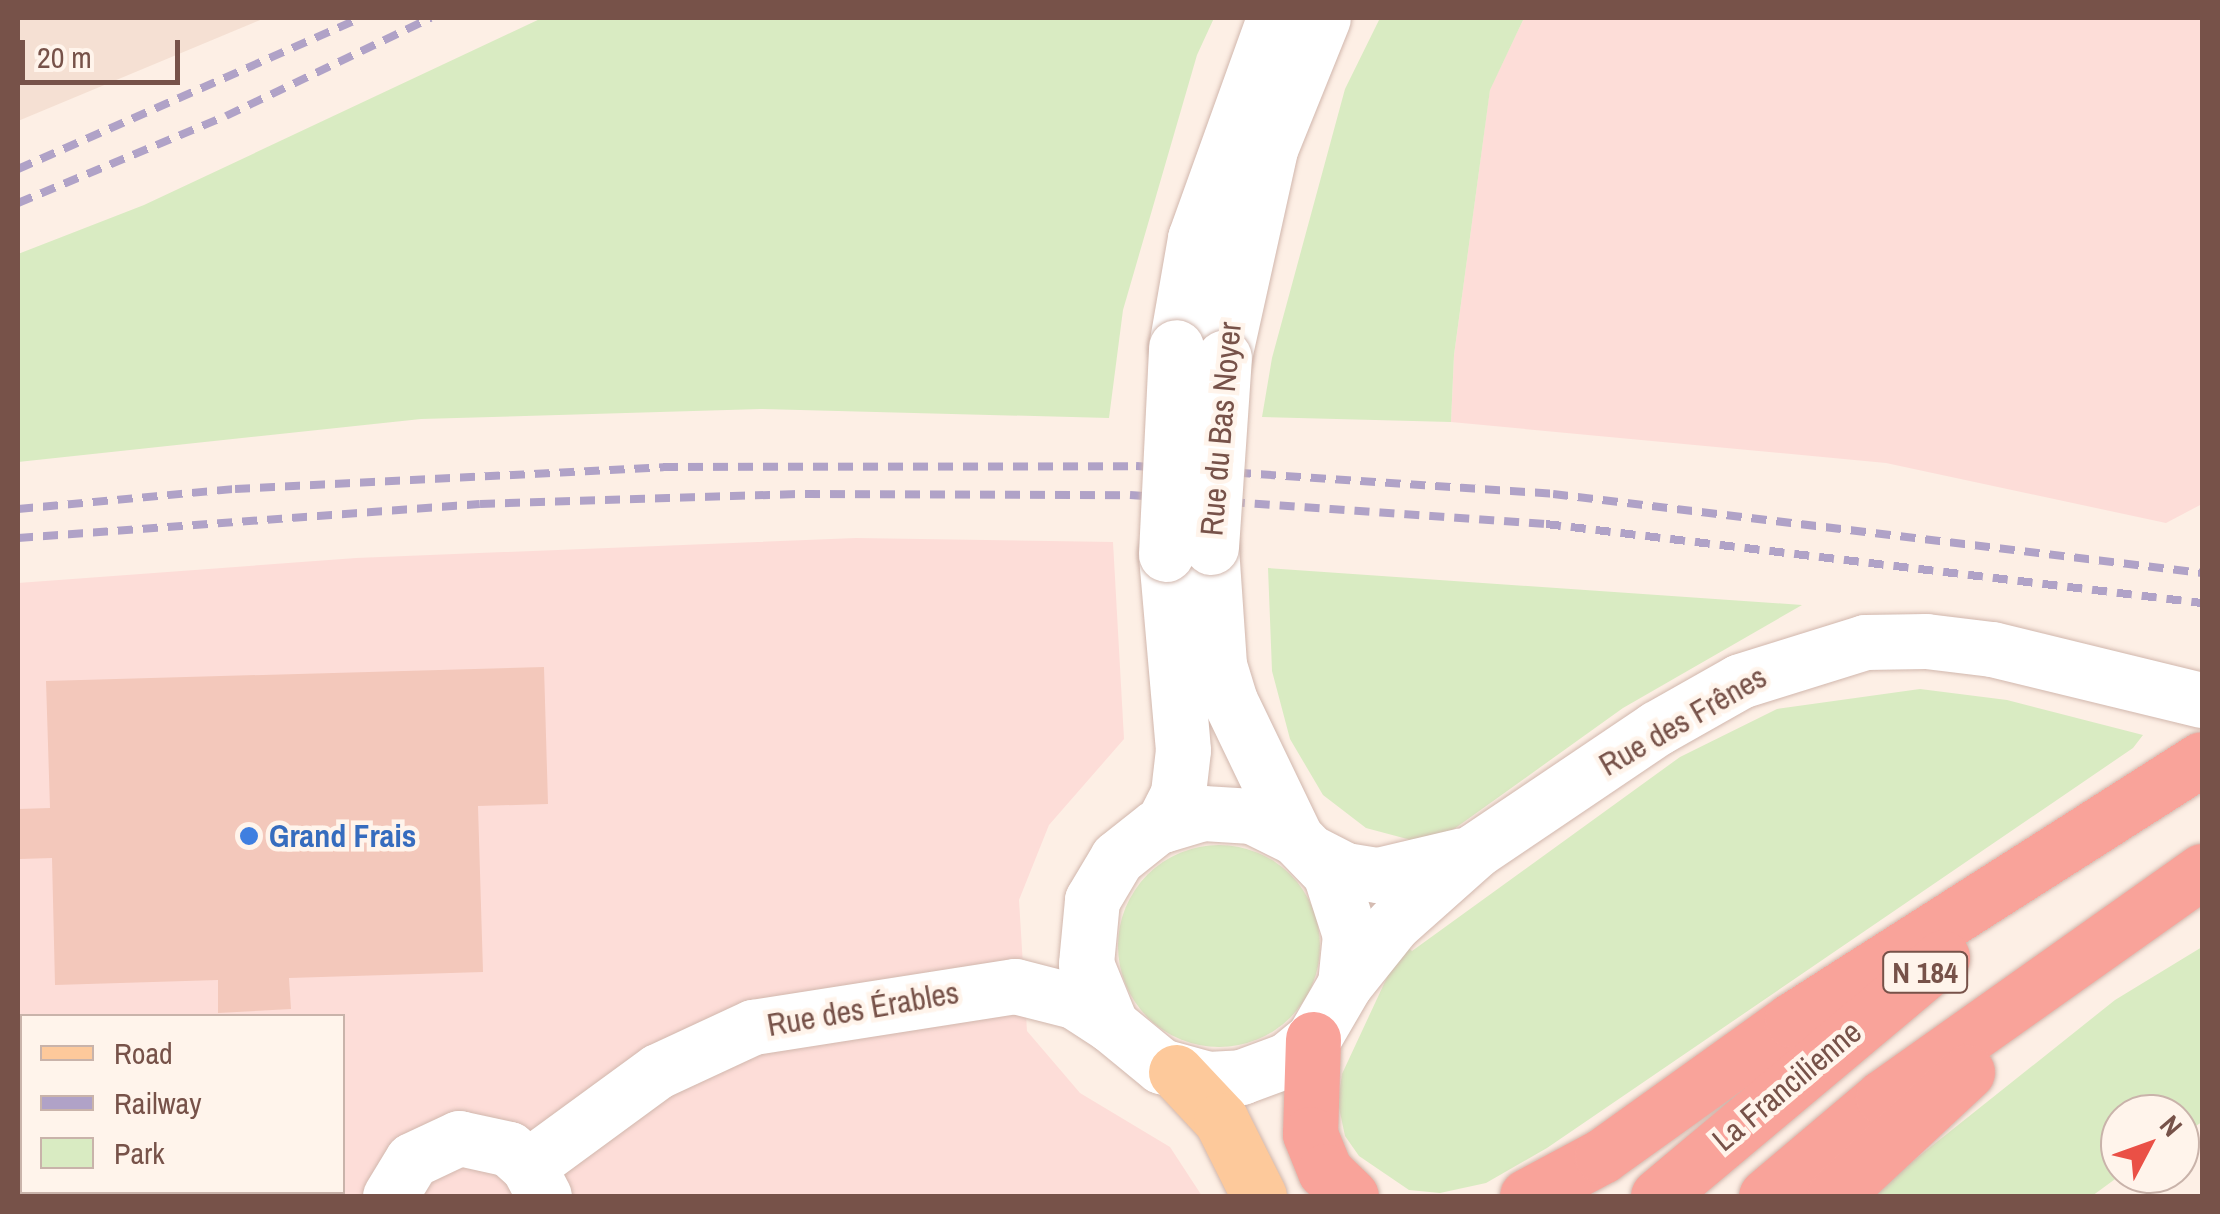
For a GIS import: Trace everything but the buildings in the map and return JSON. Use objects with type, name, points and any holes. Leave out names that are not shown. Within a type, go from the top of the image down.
[{"type":"highway","points":[[1527,1196],[1602,1156],[1792,1020],[2202,758]]},
{"type":"highway","name":"La Francilienne","points":[[1658,1196],[1954,948],[2202,758]]},
{"type":"highway","points":[[1834,1196],[1933,1101],[2202,872]]},
{"type":"highway","name":"N 184","points":[[1766,1196],[1882,1097],[2202,872]]},
{"type":"highway","points":[[1313,1039],[1310,1134],[1325,1171],[1351,1196]]},
{"type":"main road","points":[[1176,1072],[1221,1120],[1259,1196]]},
{"type":"street","name":"Rue du Bas Noyer","points":[[1162,825],[1178,794],[1182,750],[1188,550],[1200,352],[1195,238],[1274,18]]},
{"type":"street","name":"Rue du Bas Noyer","points":[[1200,352],[1270,149],[1323,18]]},
{"type":"street","name":"Rue du Bas Noyer","points":[[1188,550],[1230,702],[1305,846]]},
{"type":"street","name":"Rue des Frênes","points":[[1346,984],[1393,924],[1476,850],[1657,728],[1740,681],[1865,642],[1992,649],[2202,700]]},
{"type":"street","points":[[1203,813],[1236,814],[1305,846],[1338,888],[1348,919],[1346,984],[1313,1039],[1287,1060],[1241,1077],[1176,1072],[1147,1058],[1110,1024],[1090,980],[1088,915],[1117,858],[1162,825],[1203,813]]},
{"type":"street","name":"Rue des Frênes","points":[[1305,846],[1345,870],[1378,875],[1434,866],[1476,850]]},
{"type":"street","name":"Rue des Érables","points":[[999,987],[1049,954],[1088,915]]},
{"type":"street","name":"Rue des Érables","points":[[536,1182],[658,1071],[753,1028],[999,987],[1043,990],[1110,1024]]},
{"type":"street","points":[[390,1196],[412,1160],[459,1138],[497,1144],[536,1182]]},
{"type":"shaded area","points":[[18,18],[265,18],[18,121]]},
{"type":"shaded area","points":[[1524,18],[2202,18],[2202,504],[2166,523],[1886,463],[1451,422],[1454,355],[1490,89]]},
{"type":"shaded area","points":[[856,538],[1113,542],[1124,739],[1049,825],[1019,900],[1027,1031],[1080,1093],[1170,1147],[1202,1196],[18,1196],[18,583],[356,558]]},
{"type":"green space","points":[[542,18],[1214,18],[1197,55],[1123,310],[1109,418],[761,409],[421,419],[18,462],[18,254],[144,205]]},
{"type":"green space","points":[[1380,18],[1524,18],[1490,90],[1454,355],[1451,422],[1262,417],[1272,358],[1345,89]]},
{"type":"green space","points":[[1268,568],[1802,605],[1623,708],[1447,834],[1411,840],[1366,828],[1323,795],[1290,739],[1272,671]]},
{"type":"green space","points":[[1920,689],[2007,700],[2143,735],[2133,748],[1547,1148],[1486,1183],[1440,1193],[1409,1190],[1359,1156],[1345,1136],[1338,1103],[1342,1074],[1403,943],[1412,951],[1680,757],[1777,709]]},
{"type":"green space","points":[[1219,845],[1258,853],[1290,875],[1312,907],[1320,946],[1312,985],[1290,1017],[1258,1039],[1219,1047],[1180,1039],[1148,1017],[1126,985],[1118,946],[1126,907],[1148,875],[1180,853]]},
{"type":"green space","points":[[2202,947],[2202,1122],[2200,1094],[2100,1094],[2100,1190],[2092,1196],[1869,1196],[2115,1000]]},
{"type":"railway","points":[[18,169],[360,18]]},
{"type":"railway","points":[[18,203],[226,116],[431,18]]},
{"type":"railway","points":[[18,509],[235,489],[663,467],[1136,466],[1553,494],[2202,573]]},
{"type":"railway","points":[[18,538],[480,504],[805,494],[1130,495],[1546,524],[2202,603]]},
{"type":"place","name":"Grand Frais","points":[[249,836]]}]
